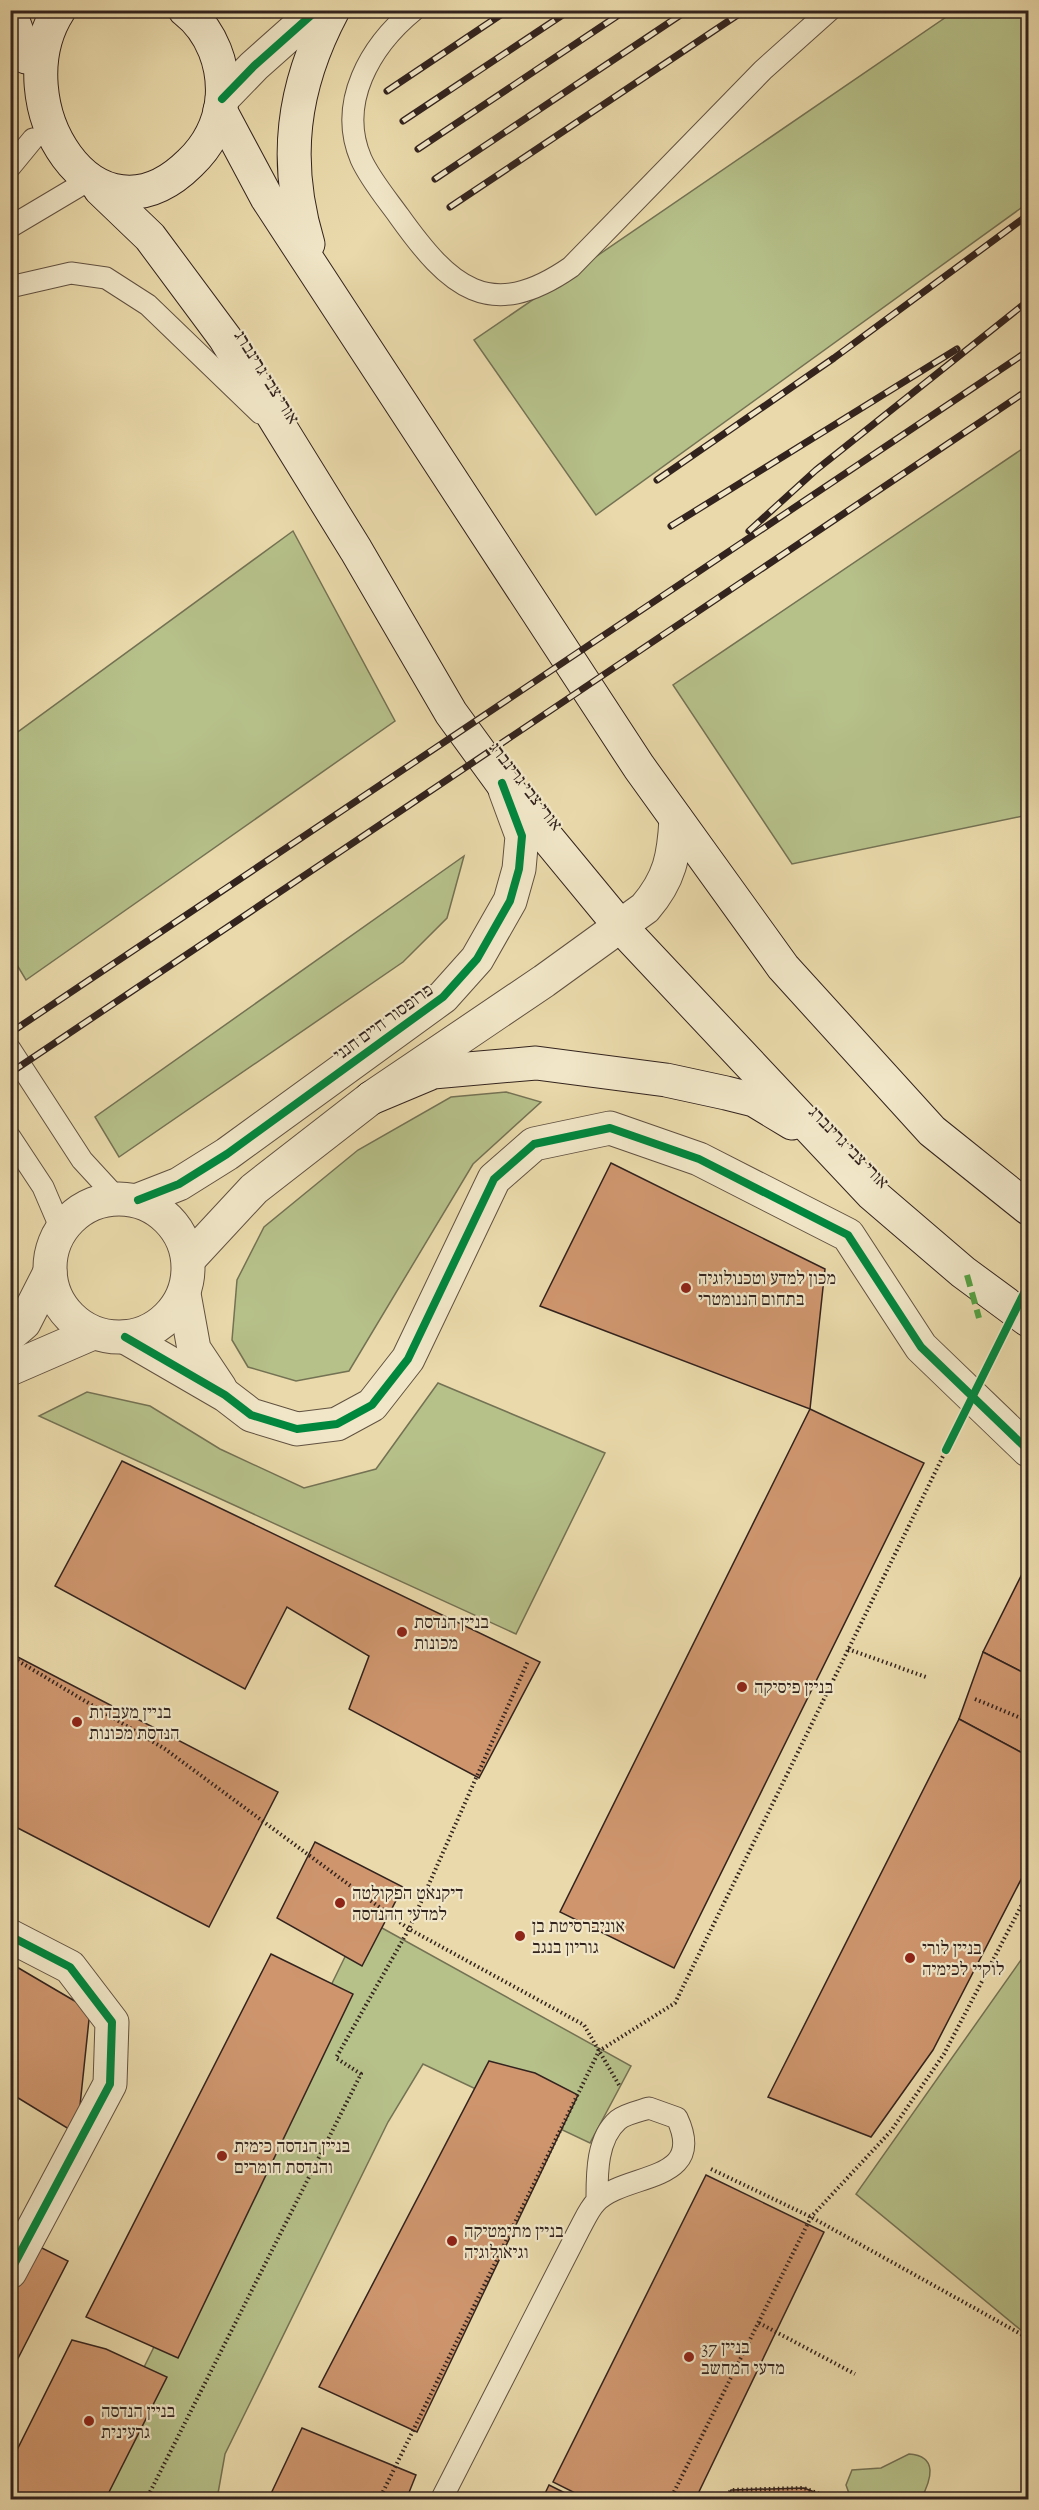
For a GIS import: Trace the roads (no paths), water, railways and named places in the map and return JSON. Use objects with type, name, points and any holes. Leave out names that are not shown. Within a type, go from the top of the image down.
[{"type":"main road","points":[[33,139],[24,116],[20,90],[26,57],[42,26],[58,10]]},
{"type":"main road","points":[[92,186],[134,190],[174,176],[205,147],[221,105],[222,77],[214,49],[200,25],[185,10]]},
{"type":"main road","points":[[221,105],[262,58],[317,10]]},
{"type":"main road","points":[[318,274],[301,220],[293,175],[295,135],[303,80],[333,10]]},
{"type":"main road","points":[[10,12],[26,57]]},
{"type":"main road","points":[[221,105],[267,198],[639,767],[783,967],[932,1131],[1029,1208]]},
{"type":"main road","name":"אורי צבי גרינברג","points":[[33,139],[55,166],[92,186],[150,237],[184,280],[225,338],[289,441],[451,713],[502,783],[620,926],[872,1194],[963,1272],[1029,1320]]},
{"type":"main road","name":"פרופסור חיים חנני","points":[[127,1199],[179,1184],[227,1154],[443,998],[477,959],[510,901],[519,869],[522,836],[502,783]]},
{"type":"main road","points":[[189,1259],[254,1189],[371,1098],[544,981],[645,908],[662,883],[674,856],[676,819]]},
{"type":"main road","points":[[371,1098],[433,1072],[536,1063],[666,1080],[754,1100],[821,1139]]},
{"type":"main road","points":[[125,1337],[225,1395],[251,1415],[297,1429],[337,1424],[372,1405],[408,1359],[494,1179],[534,1144],[610,1128],[699,1159],[848,1235],[921,1347],[1029,1450]]},
{"type":"main road","points":[[127,1199],[157,1209],[172,1222],[184,1239],[189,1259],[189,1277],[184,1294],[161,1324],[144,1333],[125,1337],[93,1332],[76,1323],[63,1308],[53,1291],[50,1272],[52,1250],[61,1229],[76,1213],[94,1202],[127,1199]]},
{"type":"main road","points":[[10,1335],[24,1323],[50,1272]]},
{"type":"main road","points":[[184,1294],[194,1349],[225,1395]]},
{"type":"main road","points":[[10,1369],[93,1332]]},
{"type":"main road","points":[[10,1936],[70,1967],[112,2022],[110,2084],[10,2272]]},
{"type":"lane","points":[[414,10],[378,48],[360,80],[353,113],[356,145],[371,176],[434,262],[463,285],[496,296],[532,290],[571,267],[732,101],[830,10]]},
{"type":"lane","points":[[10,167],[33,139]]},
{"type":"lane","points":[[10,227],[92,186]]},
{"type":"lane","points":[[10,287],[71,273],[106,278],[148,305],[289,441]]},
{"type":"lane","points":[[10,1049],[82,1160],[127,1199]]},
{"type":"lane","points":[[10,1137],[43,1187],[61,1229]]},
{"type":"lane","points":[[441,2499],[579,2230],[597,2201],[665,2172],[681,2155],[686,2136],[677,2118],[649,2108],[618,2119],[605,2140],[597,2168],[597,2201]]},
{"type":"railway","points":[[387,91],[508,10]]},
{"type":"railway","points":[[403,121],[570,10]]},
{"type":"railway","points":[[418,149],[626,10]]},
{"type":"railway","points":[[435,179],[688,10]]},
{"type":"railway","points":[[450,207],[745,10]]},
{"type":"railway","points":[[657,480],[834,358],[1028,215]]},
{"type":"railway","points":[[749,531],[816,470],[1028,301]]},
{"type":"railway","points":[[671,526],[957,349]]},
{"type":"railway","points":[[10,1033],[1028,351]]},
{"type":"railway","points":[[10,1073],[1028,390]]},
{"type":"place","name":"מכון למדע וטכנולוגיה בתחום הננומטרי","points":[[686,1288]]},
{"type":"place","name":"בניין הנדסת מכונות","points":[[402,1632]]},
{"type":"place","name":"בניין פיסיקה","points":[[742,1687]]},
{"type":"place","name":"בניין מעבדות הנדסת מכונות","points":[[77,1722]]},
{"type":"place","name":"דיקנאט הפקולטה למדעי ההנדסה","points":[[340,1903]]},
{"type":"place","name":"אוניברסיטת בן גוריון בנגב","points":[[520,1936]]},
{"type":"place","name":"בניין לורי לוקיי לכימיה","points":[[910,1958]]},
{"type":"place","name":"בניין הנדסה כימית והנדסת חומרים","points":[[222,2156]]},
{"type":"place","name":"בניין מתימטיקה וגיאולוגיה","points":[[452,2241]]},
{"type":"place","name":"בניין 37 מדעי המחשב","points":[[689,2357]]},
{"type":"place","name":"בניין הנדסה גרעינית","points":[[89,2421]]}]
